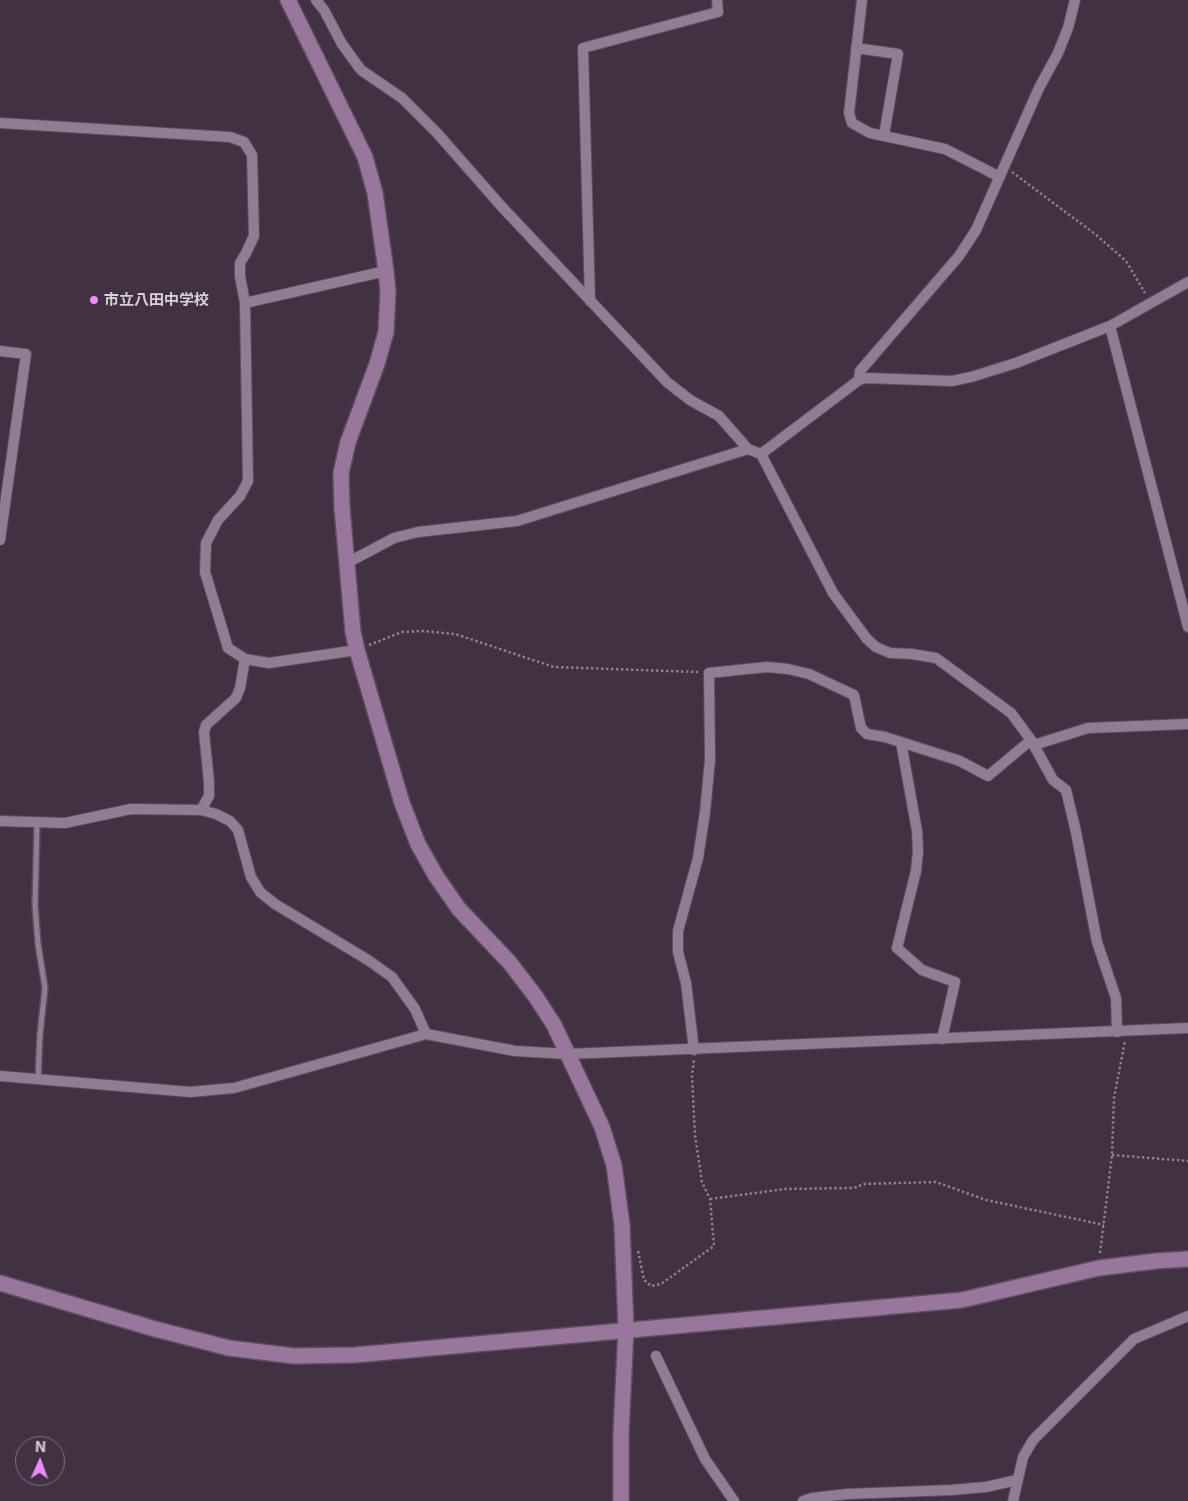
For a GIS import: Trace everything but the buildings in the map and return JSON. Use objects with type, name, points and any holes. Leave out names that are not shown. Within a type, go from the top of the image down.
[{"type":"street","points":[[288,0],[365,158],[375,193],[386,271],[388,292],[386,332],[377,364],[348,442],[341,474],[342,508],[353,632],[402,803],[418,844],[436,876],[459,909],[510,963],[536,997],[554,1025],[602,1127],[614,1165],[623,1246],[626,1329],[621,1433],[621,1501]]},
{"type":"street","points":[[316,0],[324,10],[342,44],[361,70],[402,98],[437,133],[502,207],[667,382],[690,400],[719,416],[748,449],[761,454],[833,593],[867,639],[876,647],[890,653],[936,658],[1011,713],[1032,742],[1053,780],[1066,790],[1097,942],[1116,998],[1122,1032]]},
{"type":"street","points":[[590,301],[583,48],[718,12],[717,0]]},
{"type":"street","points":[[862,0],[849,112],[852,123],[870,133],[945,149],[1000,177]]},
{"type":"street","points":[[859,380],[860,371],[960,256],[976,230],[1039,88],[1058,53],[1068,28],[1075,0]]},
{"type":"street","points":[[856,48],[898,54],[884,135]]},
{"type":"street","points":[[0,123],[230,137],[244,142],[252,155],[254,236],[240,263],[241,290],[245,303],[248,481],[240,496],[218,520],[206,543],[205,572],[228,648],[246,659],[268,663],[357,650]]},
{"type":"street","points":[[245,303],[386,271]]},
{"type":"street","points":[[761,454],[859,380],[866,378],[952,381],[971,378],[1110,326],[1188,282]]},
{"type":"street","points":[[1110,326],[1188,627]]},
{"type":"street","points":[[0,352],[26,354],[0,540]]},
{"type":"street","points":[[347,563],[394,538],[418,532],[517,521],[748,449]]},
{"type":"street","points":[[201,810],[209,796],[210,782],[204,732],[206,725],[236,698],[246,659]]},
{"type":"street","points":[[694,1050],[686,983],[678,952],[678,931],[698,858],[705,812],[710,760],[709,673],[767,668],[788,669],[809,674],[854,695],[860,728],[867,734],[885,737],[960,761],[988,776],[1032,742],[1088,728],[1188,724]]},
{"type":"street","points":[[901,742],[918,831],[918,851],[916,871],[897,948],[922,970],[955,982],[942,1039]]},
{"type":"street","points":[[0,820],[64,823],[131,808],[201,810],[216,814],[230,821],[238,830],[252,877],[260,892],[275,904],[368,960],[392,978],[415,1009],[426,1034]]},
{"type":"street","points":[[0,1076],[190,1092],[234,1088],[426,1034],[515,1051],[568,1054],[1188,1028]]},
{"type":"street","points":[[0,1283],[155,1329],[229,1348],[294,1356],[355,1355],[962,1300],[1099,1268],[1188,1259]]},
{"type":"street","points":[[1013,1501],[1023,1457],[1033,1440],[1134,1339],[1188,1316]]},
{"type":"street","points":[[656,1356],[705,1459],[734,1501]]},
{"type":"street","points":[[803,1501],[812,1498],[847,1494],[986,1487],[1018,1480]]},
{"type":"lane","points":[[37,823],[36,905],[38,944],[45,988],[38,1080]]},
{"type":"path","points":[[1005,166],[1096,234],[1126,261],[1151,303]]},
{"type":"path","points":[[357,650],[402,632],[423,631],[455,634],[554,667],[709,673]]},
{"type":"path","points":[[1099,1268],[1112,1155],[1114,1098],[1122,1032]]},
{"type":"path","points":[[623,1246],[637,1246],[644,1280],[651,1286],[661,1284],[714,1246],[710,1199],[702,1182],[695,1135],[692,1076],[694,1050]]},
{"type":"path","points":[[1112,1155],[1188,1161]]},
{"type":"path","points":[[710,1199],[785,1189],[854,1188],[864,1184],[936,1182],[986,1200],[1104,1225]]},
{"type":"place","name":"市立八田中学校","points":[[94,300]]}]
